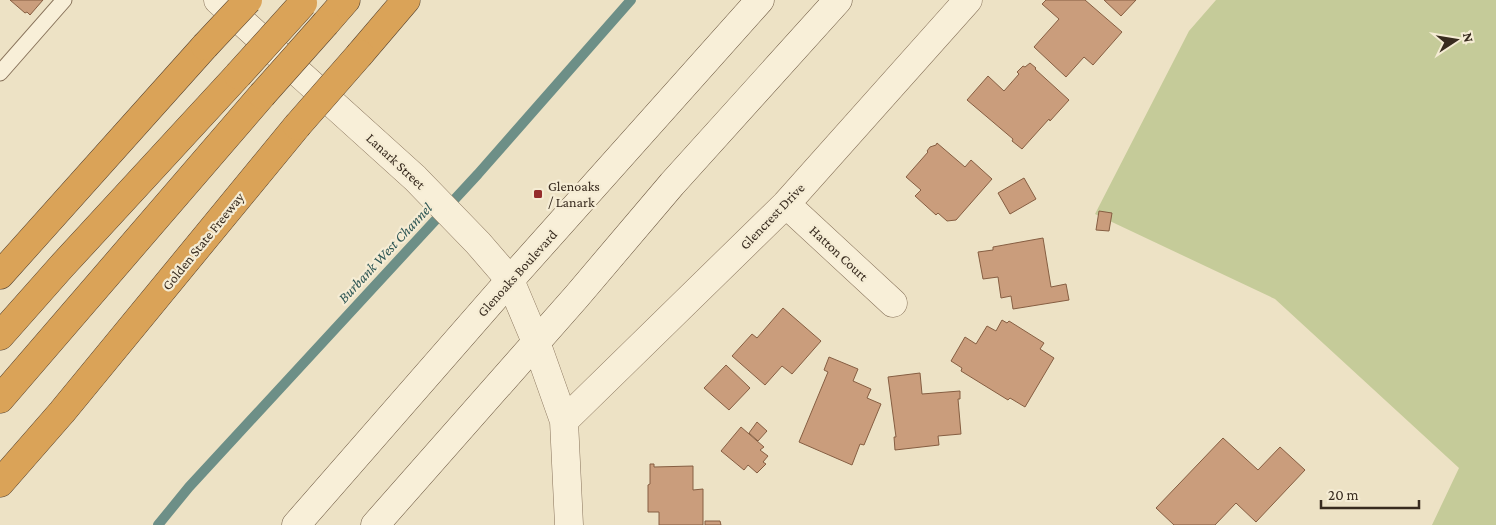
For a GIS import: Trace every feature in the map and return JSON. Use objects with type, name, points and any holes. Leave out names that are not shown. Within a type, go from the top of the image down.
[{"type":"highway","points":[[0,275],[248,0]]},
{"type":"highway","points":[[0,399],[346,0]]},
{"type":"highway","name":"Golden State Freeway","points":[[0,483],[68,405],[297,126],[406,0]]},
{"type":"highway","points":[[0,336],[304,1]]},
{"type":"street","name":"Lanark Street","points":[[218,0],[415,178],[478,243],[510,280],[536,342],[564,421],[569,525]]},
{"type":"street","name":"Glenoaks Boulevard","points":[[296,525],[510,280],[760,0]]},
{"type":"street","points":[[375,525],[672,184],[838,0]]},
{"type":"street","name":"Glencrest Drive","points":[[564,421],[786,204],[968,0]]},
{"type":"street","name":"Hatton Court","points":[[786,204],[893,303]]},
{"type":"lane","points":[[0,73],[64,0]]},
{"type":"green space","points":[[1216,0],[1496,0],[1496,525],[1432,525],[1459,468],[1275,299],[1095,214],[1189,31]]},
{"type":"building","points":[[10,0],[43,0],[30,15]]},
{"type":"building","points":[[1046,0],[1085,0],[1122,32],[1093,65],[1084,57],[1066,77],[1034,47],[1059,19],[1042,4]]},
{"type":"building","points":[[1104,0],[1136,0],[1121,16]]},
{"type":"building","points":[[1030,63],[1069,100],[1022,149],[967,100],[988,76],[1004,91],[1019,74],[1017,72],[1023,66],[1025,67]]},
{"type":"building","points":[[937,143],[965,167],[971,160],[992,179],[956,220],[947,221],[938,213],[936,215],[915,196],[921,190],[906,177],[928,152],[930,147]]},
{"type":"building","points":[[1024,178],[1036,199],[1010,214],[998,193]]},
{"type":"building","points":[[1099,211],[1112,213],[1109,231],[1096,230]]},
{"type":"building","points":[[1043,238],[1051,287],[1066,284],[1069,300],[1013,309],[1011,296],[1001,298],[998,277],[983,279],[978,252],[993,250],[993,247]]},
{"type":"building","points":[[783,308],[821,341],[792,374],[782,366],[765,385],[732,356],[752,334],[757,338]]},
{"type":"building","points":[[1002,320],[1007,323],[1009,321],[1044,343],[1040,349],[1054,358],[1025,407],[1010,398],[1008,400],[961,371],[962,368],[951,361],[965,337],[976,344],[987,326],[996,331]]},
{"type":"building","points":[[829,357],[858,369],[853,381],[871,389],[867,398],[881,404],[864,445],[860,444],[852,465],[799,442],[828,372],[824,370]]},
{"type":"building","points":[[726,365],[750,388],[729,410],[704,388]]},
{"type":"building","points":[[920,373],[922,394],[960,391],[960,399],[958,399],[961,434],[938,436],[939,445],[895,450],[894,437],[896,437],[888,377]]},
{"type":"building","points":[[757,422],[767,431],[758,441],[749,433]]},
{"type":"building","points":[[741,427],[764,447],[760,450],[768,456],[763,462],[766,464],[757,473],[748,465],[744,470],[721,451]]},
{"type":"building","points":[[1223,438],[1258,470],[1280,447],[1305,470],[1256,522],[1236,503],[1215,525],[1174,525],[1156,508]]},
{"type":"building","points":[[650,464],[654,464],[654,467],[693,466],[693,490],[703,489],[703,525],[659,525],[659,512],[648,512]]},
{"type":"building","points":[[705,521],[720,521],[721,525],[705,525]]},
{"type":"waterway","name":"Burbank West Channel","points":[[158,525],[189,487],[478,174],[631,0]]},
{"type":"place","name":"Glenoaks / Lanark","points":[[538,194]]}]
